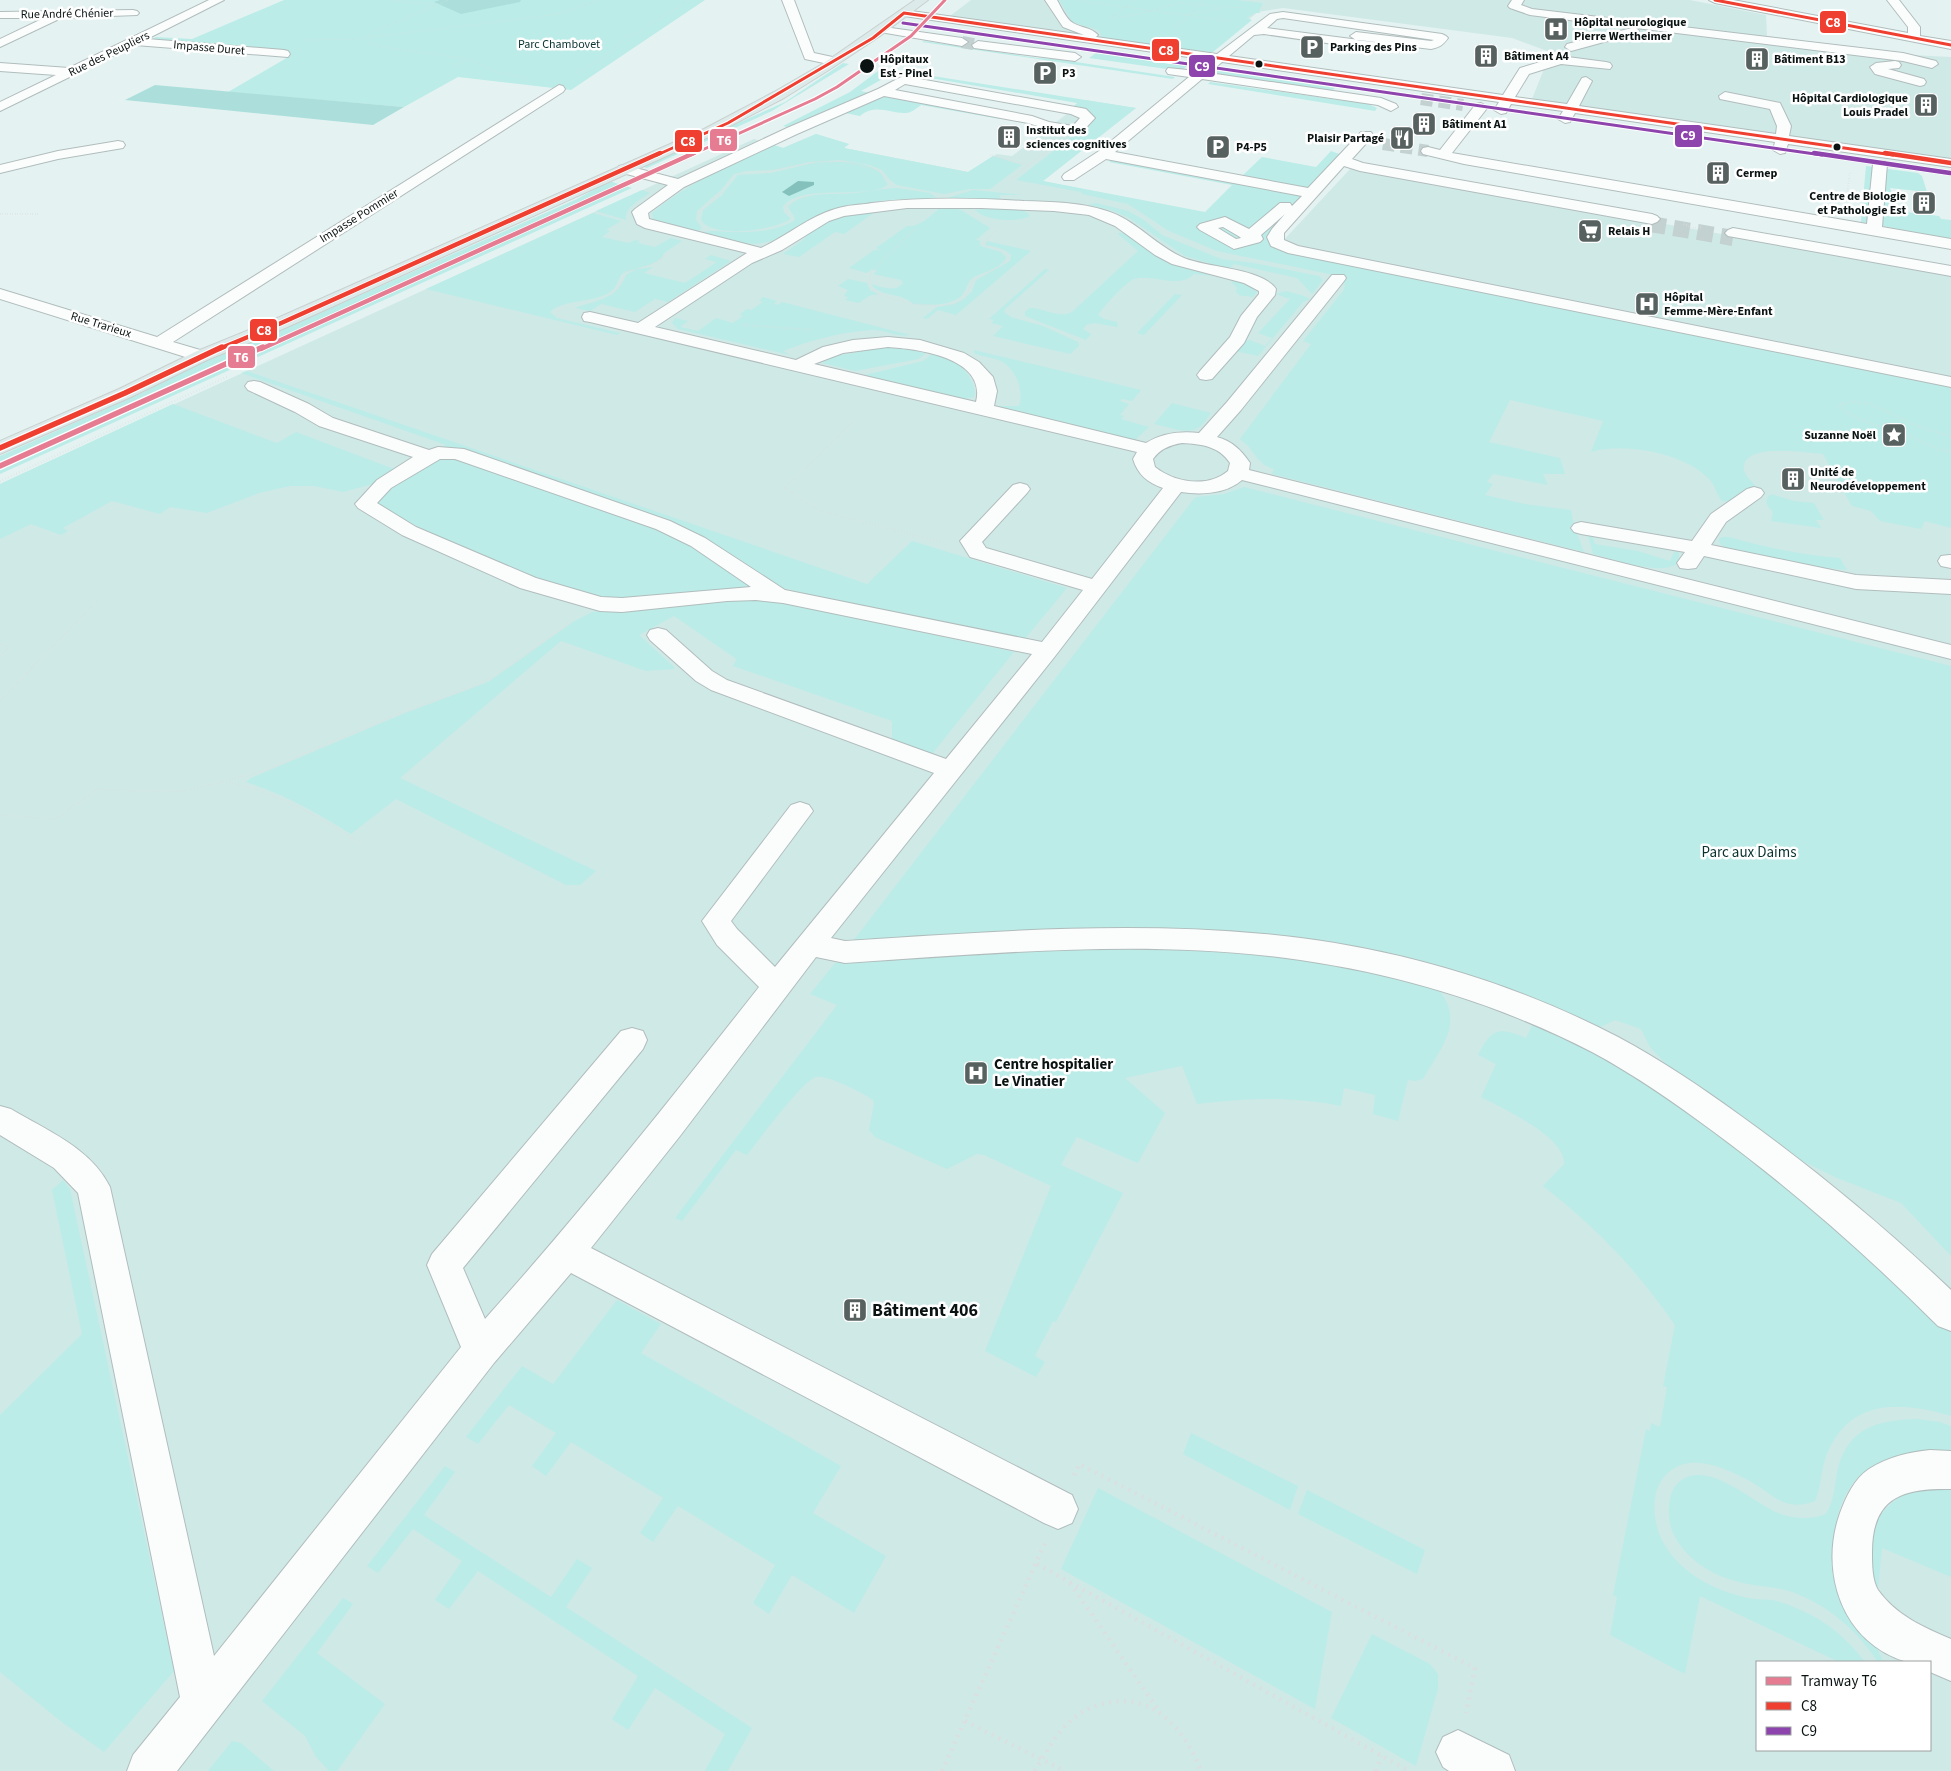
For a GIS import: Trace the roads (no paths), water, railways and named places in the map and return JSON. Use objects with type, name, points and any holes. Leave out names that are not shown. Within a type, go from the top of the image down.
[{"type":"main road","points":[[0,448],[125,393],[201,356],[288,320],[566,198],[624,169],[728,123],[790,88],[884,30],[922,0]]},
{"type":"street","points":[[0,43],[93,0]]},
{"type":"street","name":"Rue des Peupliers","points":[[0,107],[218,0]]},
{"type":"street","points":[[788,0],[809,56],[833,61]]},
{"type":"street","points":[[1051,0],[1068,25],[1091,34],[1073,52]]},
{"type":"street","points":[[1518,0],[1514,6],[1530,12],[1904,57],[1944,59]]},
{"type":"street","points":[[1715,0],[1795,15],[1819,25],[1882,42],[1946,44]]},
{"type":"street","points":[[1893,0],[1914,27],[1918,42],[1944,59]]},
{"type":"street","name":"Rue André Chénier","points":[[0,15],[133,14]]},
{"type":"street","points":[[1256,31],[1274,16],[1283,15],[1442,38],[1437,44],[1431,46],[1344,34],[1325,55]]},
{"type":"street","points":[[900,17],[978,38],[1073,52],[1504,104],[1781,144],[1951,163]]},
{"type":"street","points":[[900,17],[1140,48],[1209,67],[1381,102],[1391,107]]},
{"type":"street","points":[[1571,46],[1649,27]]},
{"type":"street","points":[[884,30],[962,42]]},
{"type":"street","points":[[1070,177],[1104,154],[1249,33],[1256,31],[1375,46]]},
{"type":"street","points":[[992,35],[1073,52]]},
{"type":"street","name":"Impasse Duret","points":[[135,42],[284,54]]},
{"type":"street","points":[[1944,59],[1938,49],[1946,44]]},
{"type":"street","points":[[1920,82],[1885,73],[1876,68],[1880,65],[1944,59]]},
{"type":"street","points":[[1504,104],[1524,71],[1560,60],[1606,66]]},
{"type":"street","points":[[0,67],[72,72]]},
{"type":"street","points":[[1209,67],[1421,99]]},
{"type":"street","points":[[760,252],[656,227],[642,221],[640,212],[679,184],[792,131],[883,92],[904,80],[1081,112],[1088,118],[1076,130],[883,92]]},
{"type":"street","points":[[1569,114],[1586,81]]},
{"type":"street","name":"Impasse Pommier","points":[[159,343],[560,89]]},
{"type":"street","points":[[1400,95],[1373,131],[1307,194],[1277,232],[1274,237],[1277,243],[1284,247],[1951,382]]},
{"type":"street","points":[[1725,96],[1775,106],[1784,126],[1781,144]]},
{"type":"street","points":[[1002,114],[1021,101]]},
{"type":"street","points":[[1463,104],[1481,107],[1504,104]]},
{"type":"street","points":[[1444,154],[1481,107]]},
{"type":"street","points":[[1781,144],[1852,160],[1951,174]]},
{"type":"street","points":[[0,169],[58,155],[118,146]]},
{"type":"street","points":[[1428,151],[1464,160],[1694,198],[1951,244]]},
{"type":"street","points":[[1104,154],[1307,194]]},
{"type":"street","points":[[1343,158],[1347,162],[1360,167],[1619,213],[1651,221]]},
{"type":"street","points":[[1874,231],[1880,164]]},
{"type":"street","points":[[624,169],[679,184]]},
{"type":"street","points":[[1253,234],[1294,198],[1307,194]]},
{"type":"street","points":[[640,329],[760,252],[779,246],[819,219],[842,212],[917,202],[1054,207],[1092,212],[1112,218],[1166,256],[1197,268],[1252,280],[1268,289],[1267,295],[1249,316],[1238,339],[1206,375]]},
{"type":"street","points":[[962,203],[980,218]]},
{"type":"street","points":[[1034,221],[1044,217],[1054,207]]},
{"type":"street","points":[[1733,236],[1775,240],[1951,271]]},
{"type":"street","points":[[1204,439],[1234,406],[1338,278]]},
{"type":"street","name":"Rue Trarieux","points":[[0,294],[201,356]]},
{"type":"street","points":[[590,317],[797,367],[984,408],[1148,449]]},
{"type":"street","points":[[797,367],[817,355],[850,346],[889,342],[923,346],[957,355],[978,370],[985,380],[988,390],[988,400],[984,408]]},
{"type":"street","points":[[254,386],[302,408],[326,422],[429,456]]},
{"type":"street","points":[[1182,438],[1204,439],[1221,444],[1234,452],[1240,462],[1238,473],[1229,481],[1214,486],[1195,488],[1176,485],[1158,479],[1147,470],[1143,459],[1148,449],[1161,441],[1182,438]]},
{"type":"street","points":[[783,596],[771,591],[698,542],[663,525],[457,453],[438,453],[429,456],[384,484],[365,504],[409,531],[528,583],[600,604],[622,604],[756,593],[783,596],[1048,650]]},
{"type":"street","points":[[1238,473],[1951,652]]},
{"type":"street","points":[[149,1771],[482,1351],[669,1126],[776,986],[1048,650],[1176,485]]},
{"type":"street","points":[[1020,489],[971,541],[978,552],[1097,587]]},
{"type":"street","points":[[1675,583],[1718,518],[1734,507],[1756,502]]},
{"type":"street","points":[[1581,528],[1697,548],[1856,582],[1951,587]]},
{"type":"street","points":[[658,635],[704,676],[719,685],[951,770]]},
{"type":"street","points":[[675,679],[704,676]]},
{"type":"street","points":[[776,986],[727,937],[716,921],[800,812]]},
{"type":"street","points":[[809,945],[845,952],[1102,938],[1221,941],[1328,953],[1386,963],[1447,979],[1536,1011],[1591,1037],[1638,1063],[1692,1098],[1783,1165],[1898,1262],[1951,1314]]},
{"type":"street","points":[[482,1351],[444,1265],[632,1040]]},
{"type":"street","points":[[0,1119],[66,1158],[93,1187],[203,1703]]},
{"type":"street","points":[[566,1252],[1058,1509]]},
{"type":"street","points":[[1951,1470],[1913,1471],[1889,1479],[1871,1491],[1860,1509],[1853,1533],[1851,1556],[1854,1580],[1862,1601],[1885,1628],[1951,1660]]},
{"type":"tunnel","points":[[962,42],[978,45]]},
{"type":"tunnel","points":[[1421,99],[1463,105]]},
{"type":"tunnel","points":[[1383,144],[1428,151]]},
{"type":"tunnel","points":[[1650,224],[1733,238]]},
{"type":"tram line","name":"T6","points":[[0,466],[815,99],[837,87],[911,36],[945,0]]},
{"type":"place","name":"Hôpital neurologique Pierre Wertheimer","points":[[1556,29]]},
{"type":"place","name":"Parking des Pins","points":[[1312,47]]},
{"type":"place","name":"Bâtiment A4","points":[[1486,56]]},
{"type":"place","name":"Bâtiment B13","points":[[1757,59]]},
{"type":"place","name":"Hôpitaux Est - Pinel","points":[[867,66]]},
{"type":"place","name":"P3","points":[[1045,73]]},
{"type":"place","name":"Hôpital Cardiologique Louis Pradel","points":[[1926,105]]},
{"type":"place","name":"Bâtiment A1","points":[[1424,124]]},
{"type":"place","name":"Institut des sciences cognitives","points":[[1009,137]]},
{"type":"place","name":"Plaisir Partagé","points":[[1402,138]]},
{"type":"place","name":"P4-P5","points":[[1218,147]]},
{"type":"place","name":"Cermep","points":[[1718,173]]},
{"type":"place","name":"Centre de Biologie et Pathologie Est","points":[[1924,203]]},
{"type":"place","name":"Relais H","points":[[1590,231]]},
{"type":"place","name":"Hôpital Femme-Mère-Enfant","points":[[1647,304]]},
{"type":"place","name":"Suzanne Noël","points":[[1894,435]]},
{"type":"place","name":"Unité de Neurodéveloppement","points":[[1793,479]]},
{"type":"place","name":"Centre hospitalier Le Vinatier","points":[[976,1073]]},
{"type":"place","name":"Bâtiment 406","points":[[855,1310]]},
{"type":"park label","name":"Parc Chambovet","points":[[559,44]]},
{"type":"park label","name":"Parc aux Daims","points":[[1749,852]]}]
